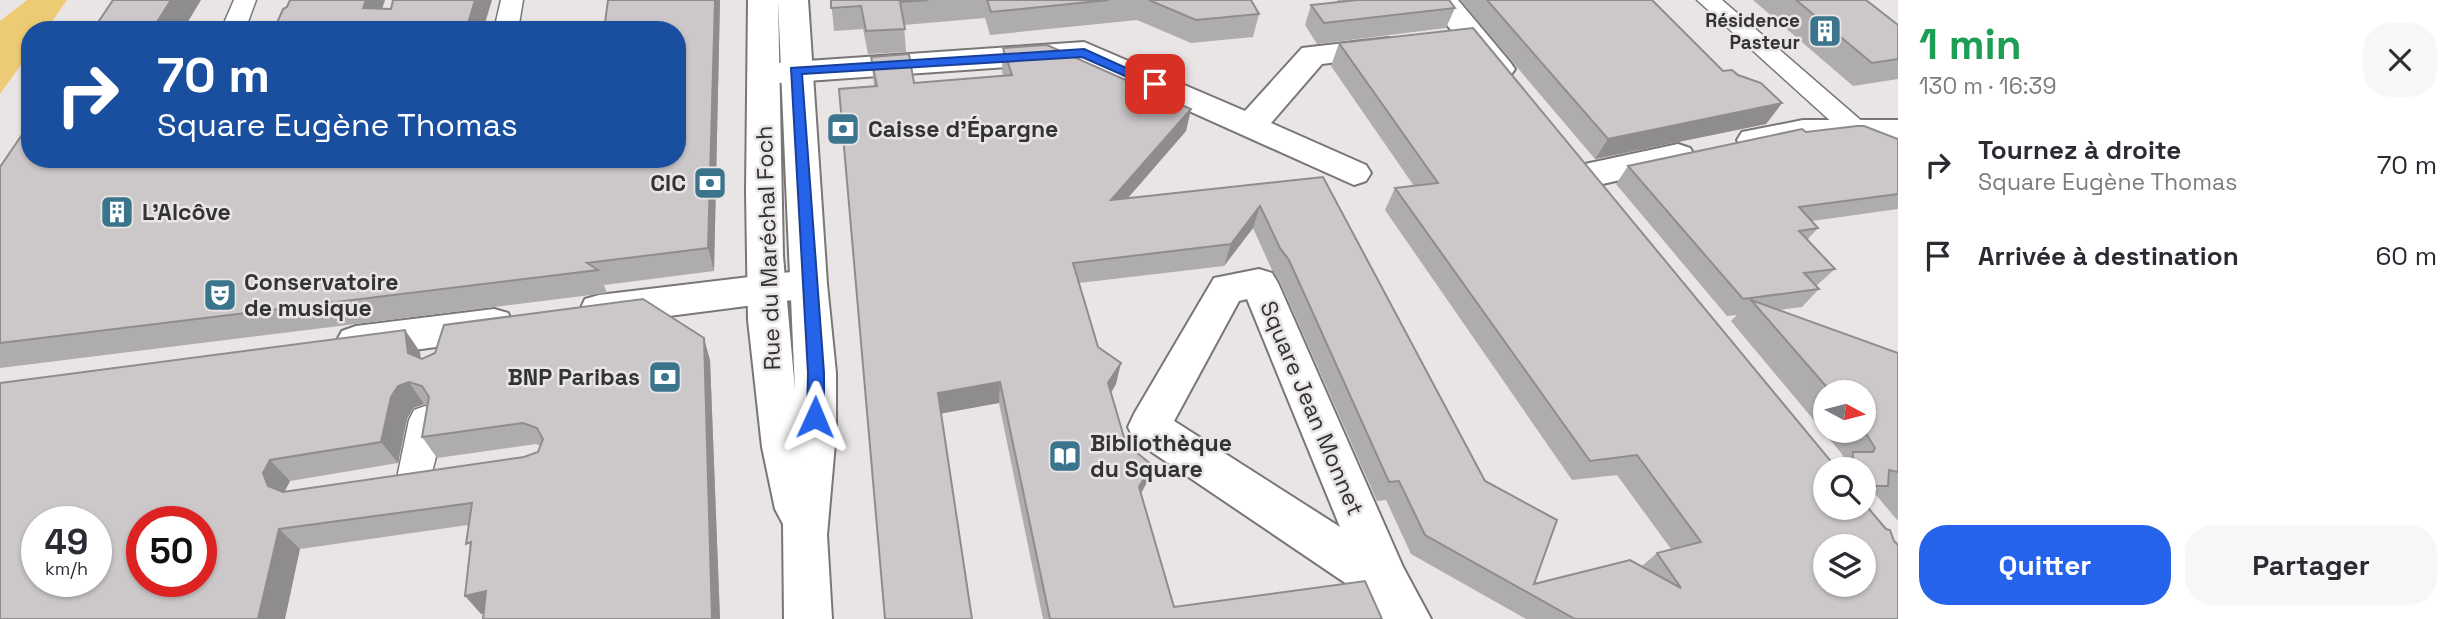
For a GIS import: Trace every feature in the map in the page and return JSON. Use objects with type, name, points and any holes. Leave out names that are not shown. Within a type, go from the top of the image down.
[{"type":"street","name":"Rue du Maréchal Foch","points":[[763,0],[780,72],[808,284],[816,402],[804,535],[808,619]]},
{"type":"street","name":"Rue du Maréchal Foch","points":[[793,0],[780,72],[767,290],[771,378],[776,413],[804,535]]},
{"type":"street","points":[[1442,0],[1516,91]]},
{"type":"street","points":[[1250,126],[1313,55],[1473,37]]},
{"type":"street","points":[[780,72],[1084,52],[1353,173]]},
{"type":"street","points":[[1611,207],[1577,165],[1713,149],[1795,132],[1855,129],[1898,131]]},
{"type":"street","name":"Square Jean Monnet","points":[[1259,283],[1397,601],[1149,427],[1227,288],[1259,283]]},
{"type":"street","points":[[566,315],[808,284]]},
{"type":"street","points":[[317,347],[439,348],[525,320]]},
{"type":"lane","points":[[236,21],[244,0]]},
{"type":"lane","points":[[508,21],[512,0]]},
{"type":"lane","points":[[1708,0],[1855,129]]},
{"type":"lane","points":[[415,478],[425,420]]},
{"type":"shaded area","points":[[27,0],[67,0],[52,21],[21,21],[21,65],[0,94],[0,21]]},
{"type":"building","points":[[113,0],[171,0],[158,21],[99,21]]},
{"type":"building","points":[[290,0],[366,0],[363,8],[391,9],[393,0],[475,0],[469,21],[278,21],[283,9]]},
{"type":"building","points":[[608,0],[715,0],[708,248],[587,263],[598,270],[0,343],[0,167],[21,136],[21,168],[686,168],[686,21],[605,21]]},
{"type":"building","points":[[831,0],[928,0],[900,2],[905,29],[866,31],[861,6],[831,8]]},
{"type":"building","points":[[987,0],[1109,0],[991,12]]},
{"type":"building","points":[[1149,0],[1251,0],[1259,14],[1196,20]]},
{"type":"building","points":[[1358,0],[1449,0],[1455,8],[1324,23],[1311,5]]},
{"type":"building","points":[[1487,0],[1652,0],[1723,71],[1732,70],[1738,75],[1761,83],[1782,103],[1608,139]]},
{"type":"building","points":[[1796,0],[1866,0],[1898,25],[1898,59],[1872,63]]},
{"type":"building","points":[[1473,28],[1827,457],[1813,457],[1813,520],[1876,520],[1876,517],[1890,530],[1898,545],[1898,619],[1575,619],[1425,535],[1399,481],[1389,482],[1289,260],[1280,248],[1260,206],[1231,244],[1073,263],[1098,347],[1121,363],[1108,383],[1126,444],[1152,465],[1139,487],[1174,607],[1365,581],[1382,619],[1050,619],[1000,382],[938,393],[972,619],[885,619],[839,89],[877,86],[871,57],[909,54],[914,83],[1012,75],[1003,48],[1047,45],[1191,109],[1111,200],[1323,177],[1485,481],[1557,520],[1534,584],[1630,560],[1681,588],[1657,553],[1701,542],[1637,455],[1590,461],[1395,188],[1438,183],[1339,43]]},
{"type":"building","points":[[1864,126],[1898,139],[1898,194],[1799,207],[1818,228],[1799,231],[1835,269],[1804,273],[1819,289],[1743,299],[1628,166],[1802,129],[1806,132]]},
{"type":"building","points":[[643,299],[704,338],[712,619],[483,619],[486,591],[465,596],[471,542],[466,544],[472,503],[279,529],[258,619],[0,619],[0,383],[405,330],[408,353],[422,359],[435,353],[444,325]],"holes":[[[409,382],[422,386],[429,397],[422,437],[523,423],[537,428],[543,439],[538,452],[524,457],[283,492],[268,486],[263,473],[270,460],[381,442],[391,397],[398,386]]]},
{"type":"building","points":[[1751,300],[1898,353],[1898,472],[1889,470],[1888,486],[1876,486],[1876,457],[1853,457],[1853,452],[1873,452],[1875,448],[1872,443],[1876,443],[1876,380],[1821,380]]},
{"type":"place","name":"Résidence Pasteur","points":[[1825,31]]},
{"type":"place","name":"Caisse d'Épargne","points":[[843,129]]},
{"type":"place","name":"CIC","points":[[710,183]]},
{"type":"place","name":"L'Alcôve","points":[[117,212]]},
{"type":"place","name":"Conservatoire de musique","points":[[220,295]]},
{"type":"place","name":"BNP Paribas","points":[[665,377]]},
{"type":"place","name":"Bibliothèque du Square","points":[[1065,456]]},
{"type":"route","points":[[815,417],[816,373],[795,71],[1084,52],[1155,84]]}]
